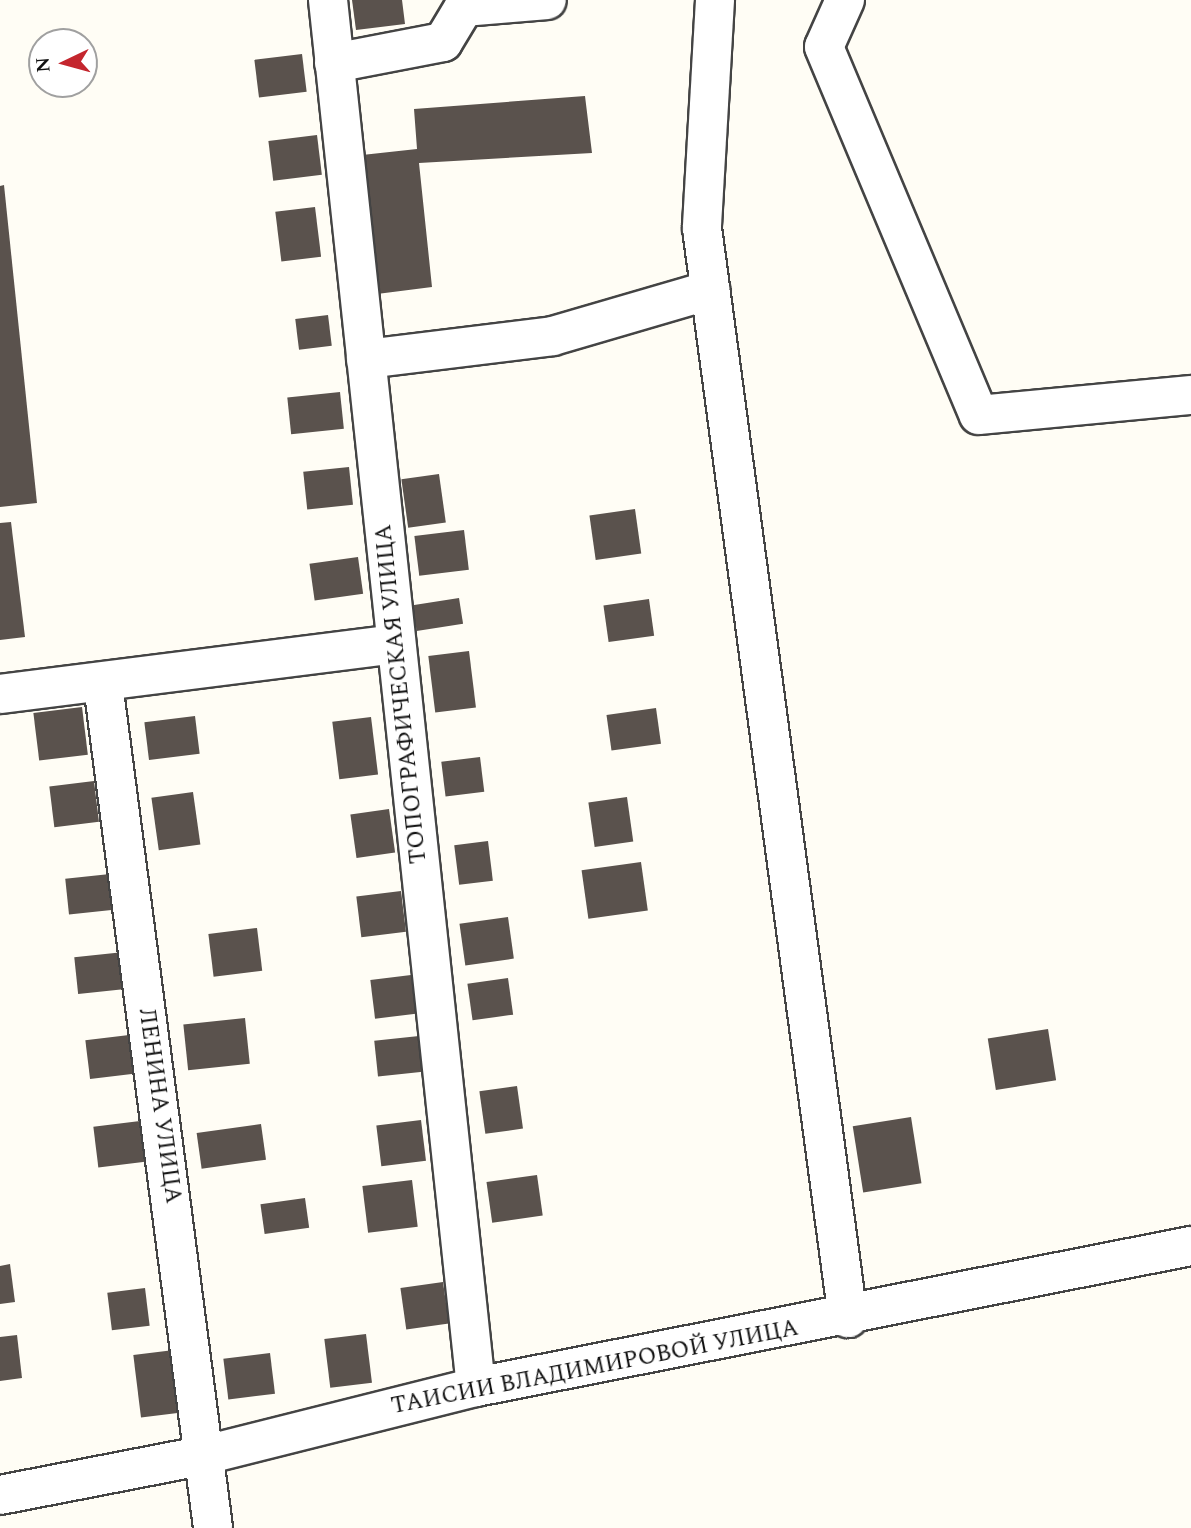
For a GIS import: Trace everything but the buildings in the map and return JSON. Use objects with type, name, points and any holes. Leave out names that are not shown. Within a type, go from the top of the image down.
[{"type":"street","name":"ТОПОГРАФИЧЕСКАЯ УЛИЦА","points":[[328,0],[476,1387]]},
{"type":"street","points":[[334,63],[443,42],[464,7],[547,0]]},
{"type":"street","points":[[715,0],[702,228],[848,1318]]},
{"type":"street","points":[[845,0],[824,47],[979,415],[1191,395]]},
{"type":"street","points":[[366,359],[553,336],[710,290]]},
{"type":"street","points":[[0,694],[103,684],[396,644]]},
{"type":"street","name":"ЛЕНИНА УЛИЦА","points":[[103,684],[213,1528]]},
{"type":"street","name":"ТАИСИИ ВЛАДИМИРОВОЙ УЛИЦА","points":[[0,1495],[205,1455],[476,1387],[848,1318],[1191,1246]]}]
